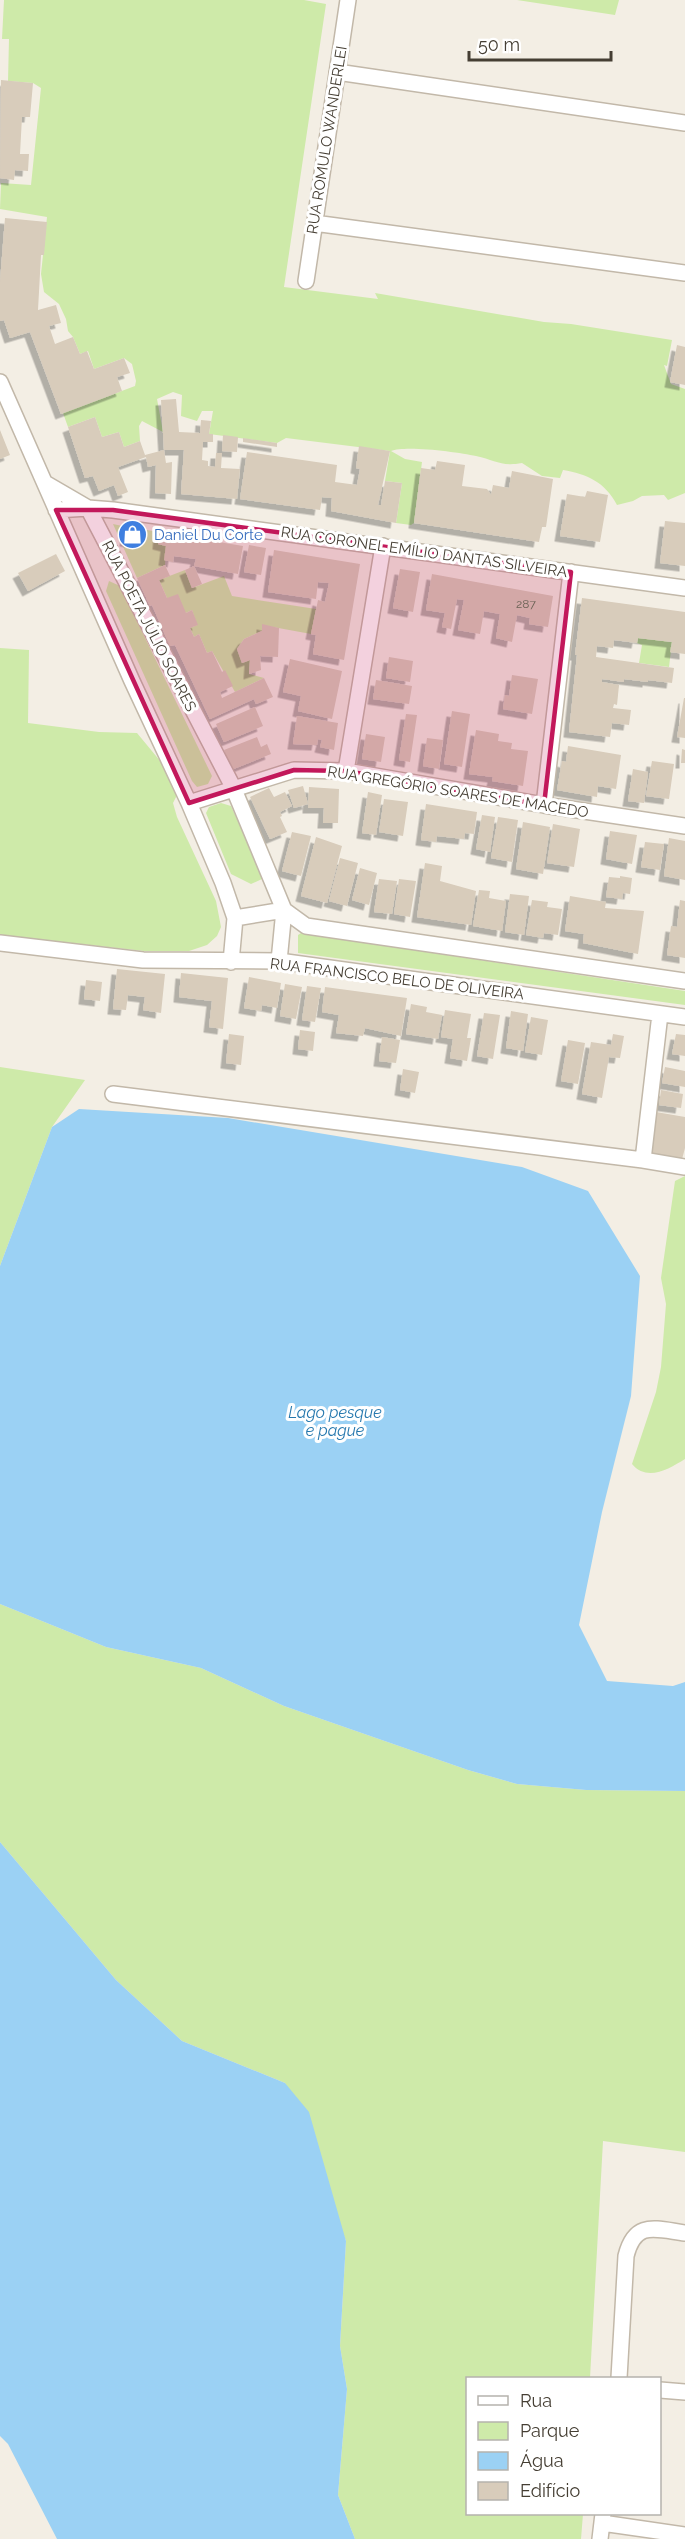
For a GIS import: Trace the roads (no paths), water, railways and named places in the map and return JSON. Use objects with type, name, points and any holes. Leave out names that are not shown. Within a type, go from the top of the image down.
[{"type":"street","name":"RUA ROMULO WANDERLEI","points":[[306,281],[348,0]]},
{"type":"street","points":[[338,72],[685,123]]},
{"type":"street","points":[[314,223],[685,273]]},
{"type":"street","points":[[0,382],[223,883],[235,918],[231,962]]},
{"type":"street","points":[[45,483],[88,508]]},
{"type":"street","name":"RUA CORONEL EMÍLIO DANTAS SILVEIRA","points":[[56,510],[88,508],[685,588]]},
{"type":"street","name":"RUA POETA JÚLIO SOARES","points":[[88,508],[233,787],[284,910],[279,961]]},
{"type":"street","points":[[346,771],[383,546]]},
{"type":"street","points":[[544,805],[571,572]]},
{"type":"street","name":"RUA GREGÓRIO SOARES DE MACEDO","points":[[233,787],[294,770],[346,771],[544,805],[685,826]]},
{"type":"street","points":[[189,803],[233,787]]},
{"type":"street","points":[[235,918],[284,910],[306,926],[685,981]]},
{"type":"street","name":"RUA FRANCISCO BELO DE OLIVEIRA","points":[[0,943],[143,960],[279,961],[685,1017]]},
{"type":"street","points":[[643,1160],[660,1014]]},
{"type":"street","points":[[113,1094],[685,1167]]},
{"type":"street","points":[[619,2377],[626,2256],[630,2240],[637,2232],[652,2229],[685,2233]]},
{"type":"street","points":[[661,2390],[685,2392]]},
{"type":"street","points":[[600,2539],[603,2518],[685,2535]]},
{"type":"water","name":"Lago pesque e pague","points":[[79,1109],[228,1118],[522,1167],[588,1191],[640,1276],[631,1396],[602,1512],[579,1625],[607,1681],[673,1686],[685,1682],[685,1791],[586,1790],[517,1784],[468,1770],[284,1706],[201,1668],[106,1647],[0,1604],[0,1266],[52,1127]]},
{"type":"water","points":[[0,1842],[116,1980],[182,2041],[285,2083],[309,2112],[346,2241],[340,2346],[347,2389],[338,2495],[355,2539],[57,2539],[8,2444],[0,2436]]},
{"type":"place","name":"Daniel Du Corte","points":[[133,535]]}]
